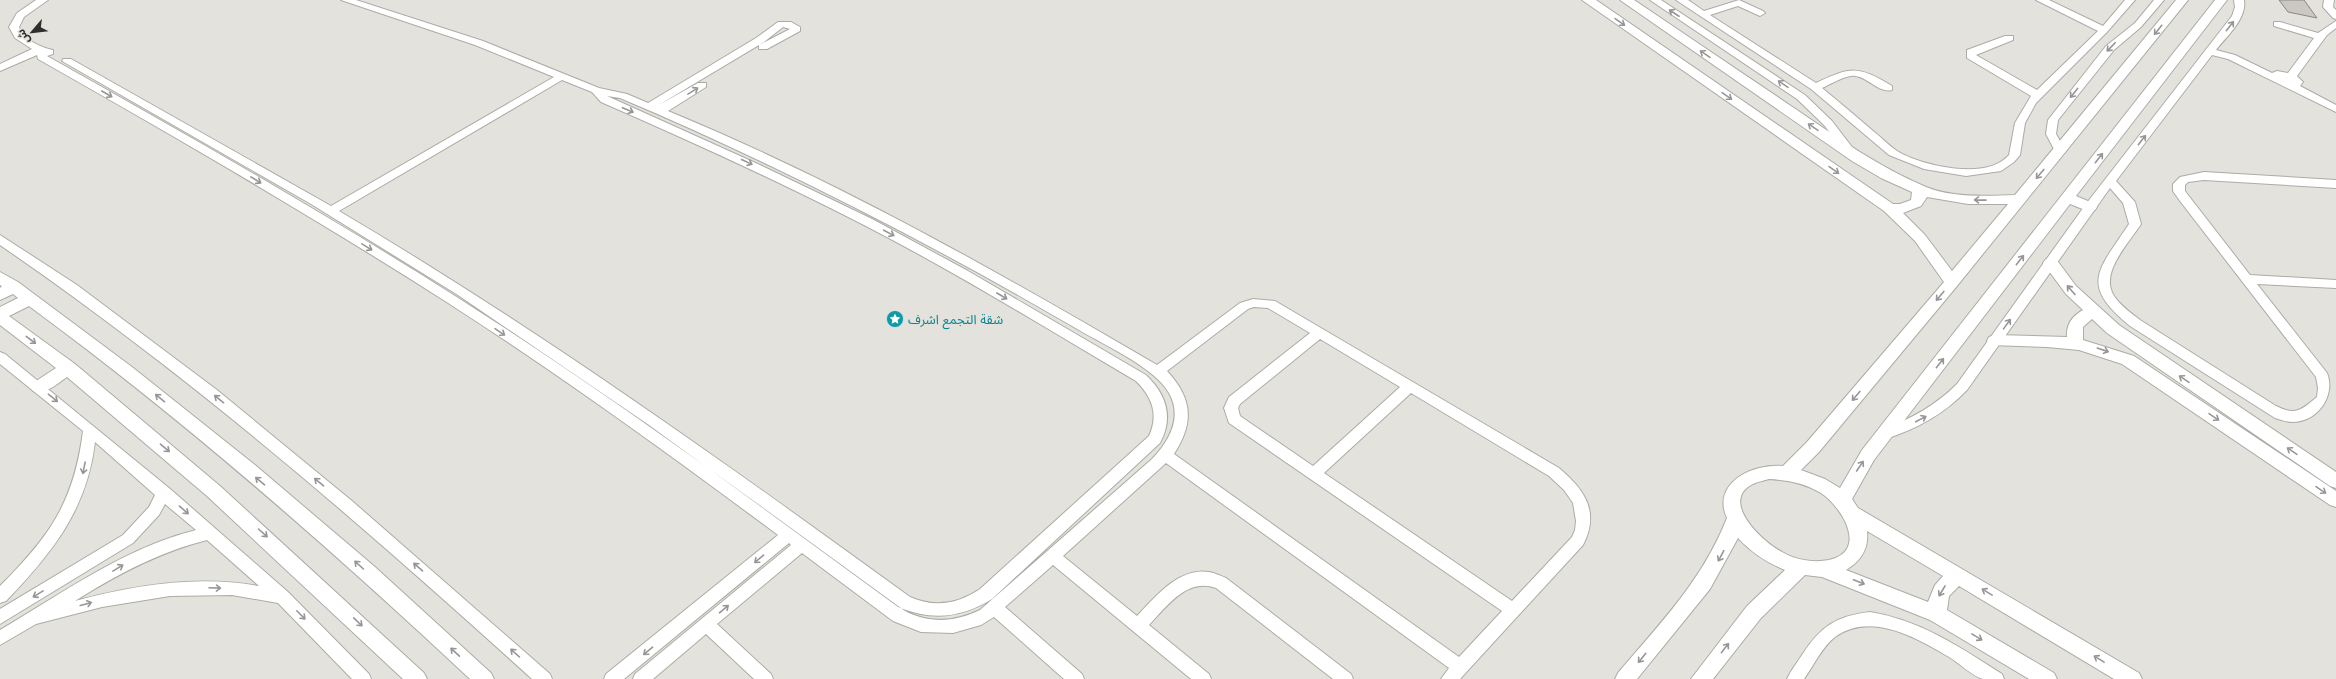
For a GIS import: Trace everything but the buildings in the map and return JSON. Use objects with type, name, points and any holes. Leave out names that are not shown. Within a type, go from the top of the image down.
[{"type":"street","points":[[43,0],[25,10],[14,23],[16,33],[38,49],[54,54],[241,157],[330,211],[478,318],[631,421],[789,534],[809,543],[904,602],[913,606],[934,611],[951,610],[967,605],[986,594],[1149,447],[1159,431],[1161,423],[1161,406],[1154,391],[1141,378],[966,275],[862,219],[701,141],[605,100],[596,90]]},
{"type":"street","points":[[38,49],[44,58],[490,310],[649,418],[809,543],[899,616],[918,626],[929,628],[952,628],[975,620],[995,608],[1166,456],[1178,436],[1182,416],[1178,396],[1170,382],[1158,371],[971,262],[873,211],[712,133],[617,93],[596,90],[440,30],[346,0]]},
{"type":"street","points":[[1588,0],[1888,208],[1920,238],[1952,282]]},
{"type":"street","points":[[1626,0],[1883,174],[1919,189],[1945,196],[1970,200],[2019,199]]},
{"type":"street","points":[[1655,0],[1801,97],[1828,123],[1849,151]]},
{"type":"street","points":[[1681,0],[1815,86],[1893,153],[1928,168],[1966,173],[1997,169],[2010,160],[2014,155],[2020,124],[2037,95],[2104,30],[2130,0]]},
{"type":"street","points":[[2041,0],[2104,30]]},
{"type":"street","points":[[2060,151],[2051,134],[2053,120],[2110,48],[2138,24],[2159,0]]},
{"type":"street","points":[[1787,473],[1814,447],[1952,282],[2182,0]]},
{"type":"street","points":[[2132,679],[1847,507],[1817,482],[1787,473],[1760,474],[1740,485],[1736,490],[1732,504],[1736,519],[1745,535],[1760,549],[1780,561],[1801,567],[1823,568],[1842,564],[1854,553],[1860,538],[1856,521],[1847,507],[1858,469],[2221,0]]},
{"type":"street","points":[[1885,434],[1912,424],[1946,404],[1962,387],[2090,207],[2240,12],[2239,0]]},
{"type":"street","points":[[2329,0],[2328,7],[2336,16]]},
{"type":"street","points":[[1702,14],[1739,3],[1760,13]]},
{"type":"street","points":[[781,24],[791,25],[797,29],[767,44],[655,109],[760,40],[781,24]]},
{"type":"street","points":[[2276,24],[2336,37]]},
{"type":"street","points":[[2290,81],[2322,35],[2336,24]]},
{"type":"street","points":[[2009,38],[1971,52],[1971,56],[2037,95]]},
{"type":"street","points":[[2218,42],[2276,77]]},
{"type":"street","points":[[0,60],[38,49]]},
{"type":"street","points":[[0,68],[38,49]]},
{"type":"street","points":[[2210,52],[2231,57],[2276,77],[2290,81],[2336,109]]},
{"type":"street","points":[[1815,86],[1850,72],[1857,71],[1865,73],[1888,88]]},
{"type":"street","points":[[330,211],[562,76]]},
{"type":"street","points":[[701,141],[712,133]]},
{"type":"street","points":[[229,163],[241,157]]},
{"type":"street","points":[[2110,181],[2129,202],[2135,224],[2103,275],[2102,282],[2108,298],[2130,319],[2271,410],[2288,417],[2302,417],[2323,399],[2325,388],[2322,376],[2182,194],[2179,184],[2184,179],[2204,176],[2336,184]]},
{"type":"street","points":[[1888,208],[1902,209],[1916,203],[1920,197],[1919,189]]},
{"type":"street","points":[[2068,198],[2090,207]]},
{"type":"street","points":[[862,219],[873,211]]},
{"type":"street","points":[[0,239],[75,289],[192,378],[341,500],[544,679]]},
{"type":"street","points":[[2051,263],[2071,290],[2092,312],[2128,341],[2336,481]]},
{"type":"street","points":[[2247,279],[2336,284]]},
{"type":"street","points":[[4,286],[30,299],[148,389],[281,497],[408,608],[484,679]]},
{"type":"street","points":[[30,299],[13,306],[0,316],[69,368],[237,510],[416,679]]},
{"type":"street","points":[[1158,371],[1237,310],[1253,303],[1266,303],[1280,307],[1554,472],[1569,485],[1580,500],[1585,521],[1578,541],[1449,679]]},
{"type":"street","points":[[478,318],[490,310]]},
{"type":"street","points":[[2076,342],[2075,326],[2081,317],[2092,312]]},
{"type":"street","points":[[1320,332],[1234,401],[1231,408],[1232,415],[1237,422],[1513,610]]},
{"type":"street","points":[[1088,346],[1099,336]]},
{"type":"street","points":[[1995,341],[2050,340],[2076,342],[2115,354],[2140,367],[2336,500]]},
{"type":"street","points":[[0,357],[38,386],[164,492],[282,597],[363,679]]},
{"type":"street","points":[[38,386],[69,368]]},
{"type":"street","points":[[1313,474],[1410,386]]},
{"type":"street","points":[[0,596],[42,551],[70,508],[84,468],[90,429]]},
{"type":"street","points":[[1166,456],[1460,667]]},
{"type":"street","points":[[0,617],[128,539],[154,511],[164,492]]},
{"type":"street","points":[[1625,679],[1711,573],[1726,547],[1736,519]]},
{"type":"street","points":[[0,638],[146,552],[184,538],[210,533]]},
{"type":"street","points":[[615,678],[789,534]]},
{"type":"street","points":[[641,679],[706,624],[809,543]]},
{"type":"street","points":[[1053,556],[1203,679]]},
{"type":"street","points":[[1701,679],[1754,612],[1801,567]]},
{"type":"street","points":[[1823,568],[1937,614],[2047,679]]},
{"type":"street","points":[[1937,614],[1938,597],[1941,590],[1952,579],[1960,576]]},
{"type":"street","points":[[1138,626],[1181,584],[1193,578],[1208,578],[1221,584],[1334,676]]},
{"type":"street","points":[[35,618],[116,597],[168,589],[217,588],[282,597]]},
{"type":"street","points":[[995,608],[1076,679]]},
{"type":"street","points":[[1795,679],[1830,632],[1847,623],[1869,620],[1894,624],[1919,632],[1996,679]]},
{"type":"street","points":[[706,624],[765,679]]},
{"type":"street","points":[[666,636],[679,647]]},
{"type":"place","name":"شقة التجمع اشرف","points":[[895,319]]}]
